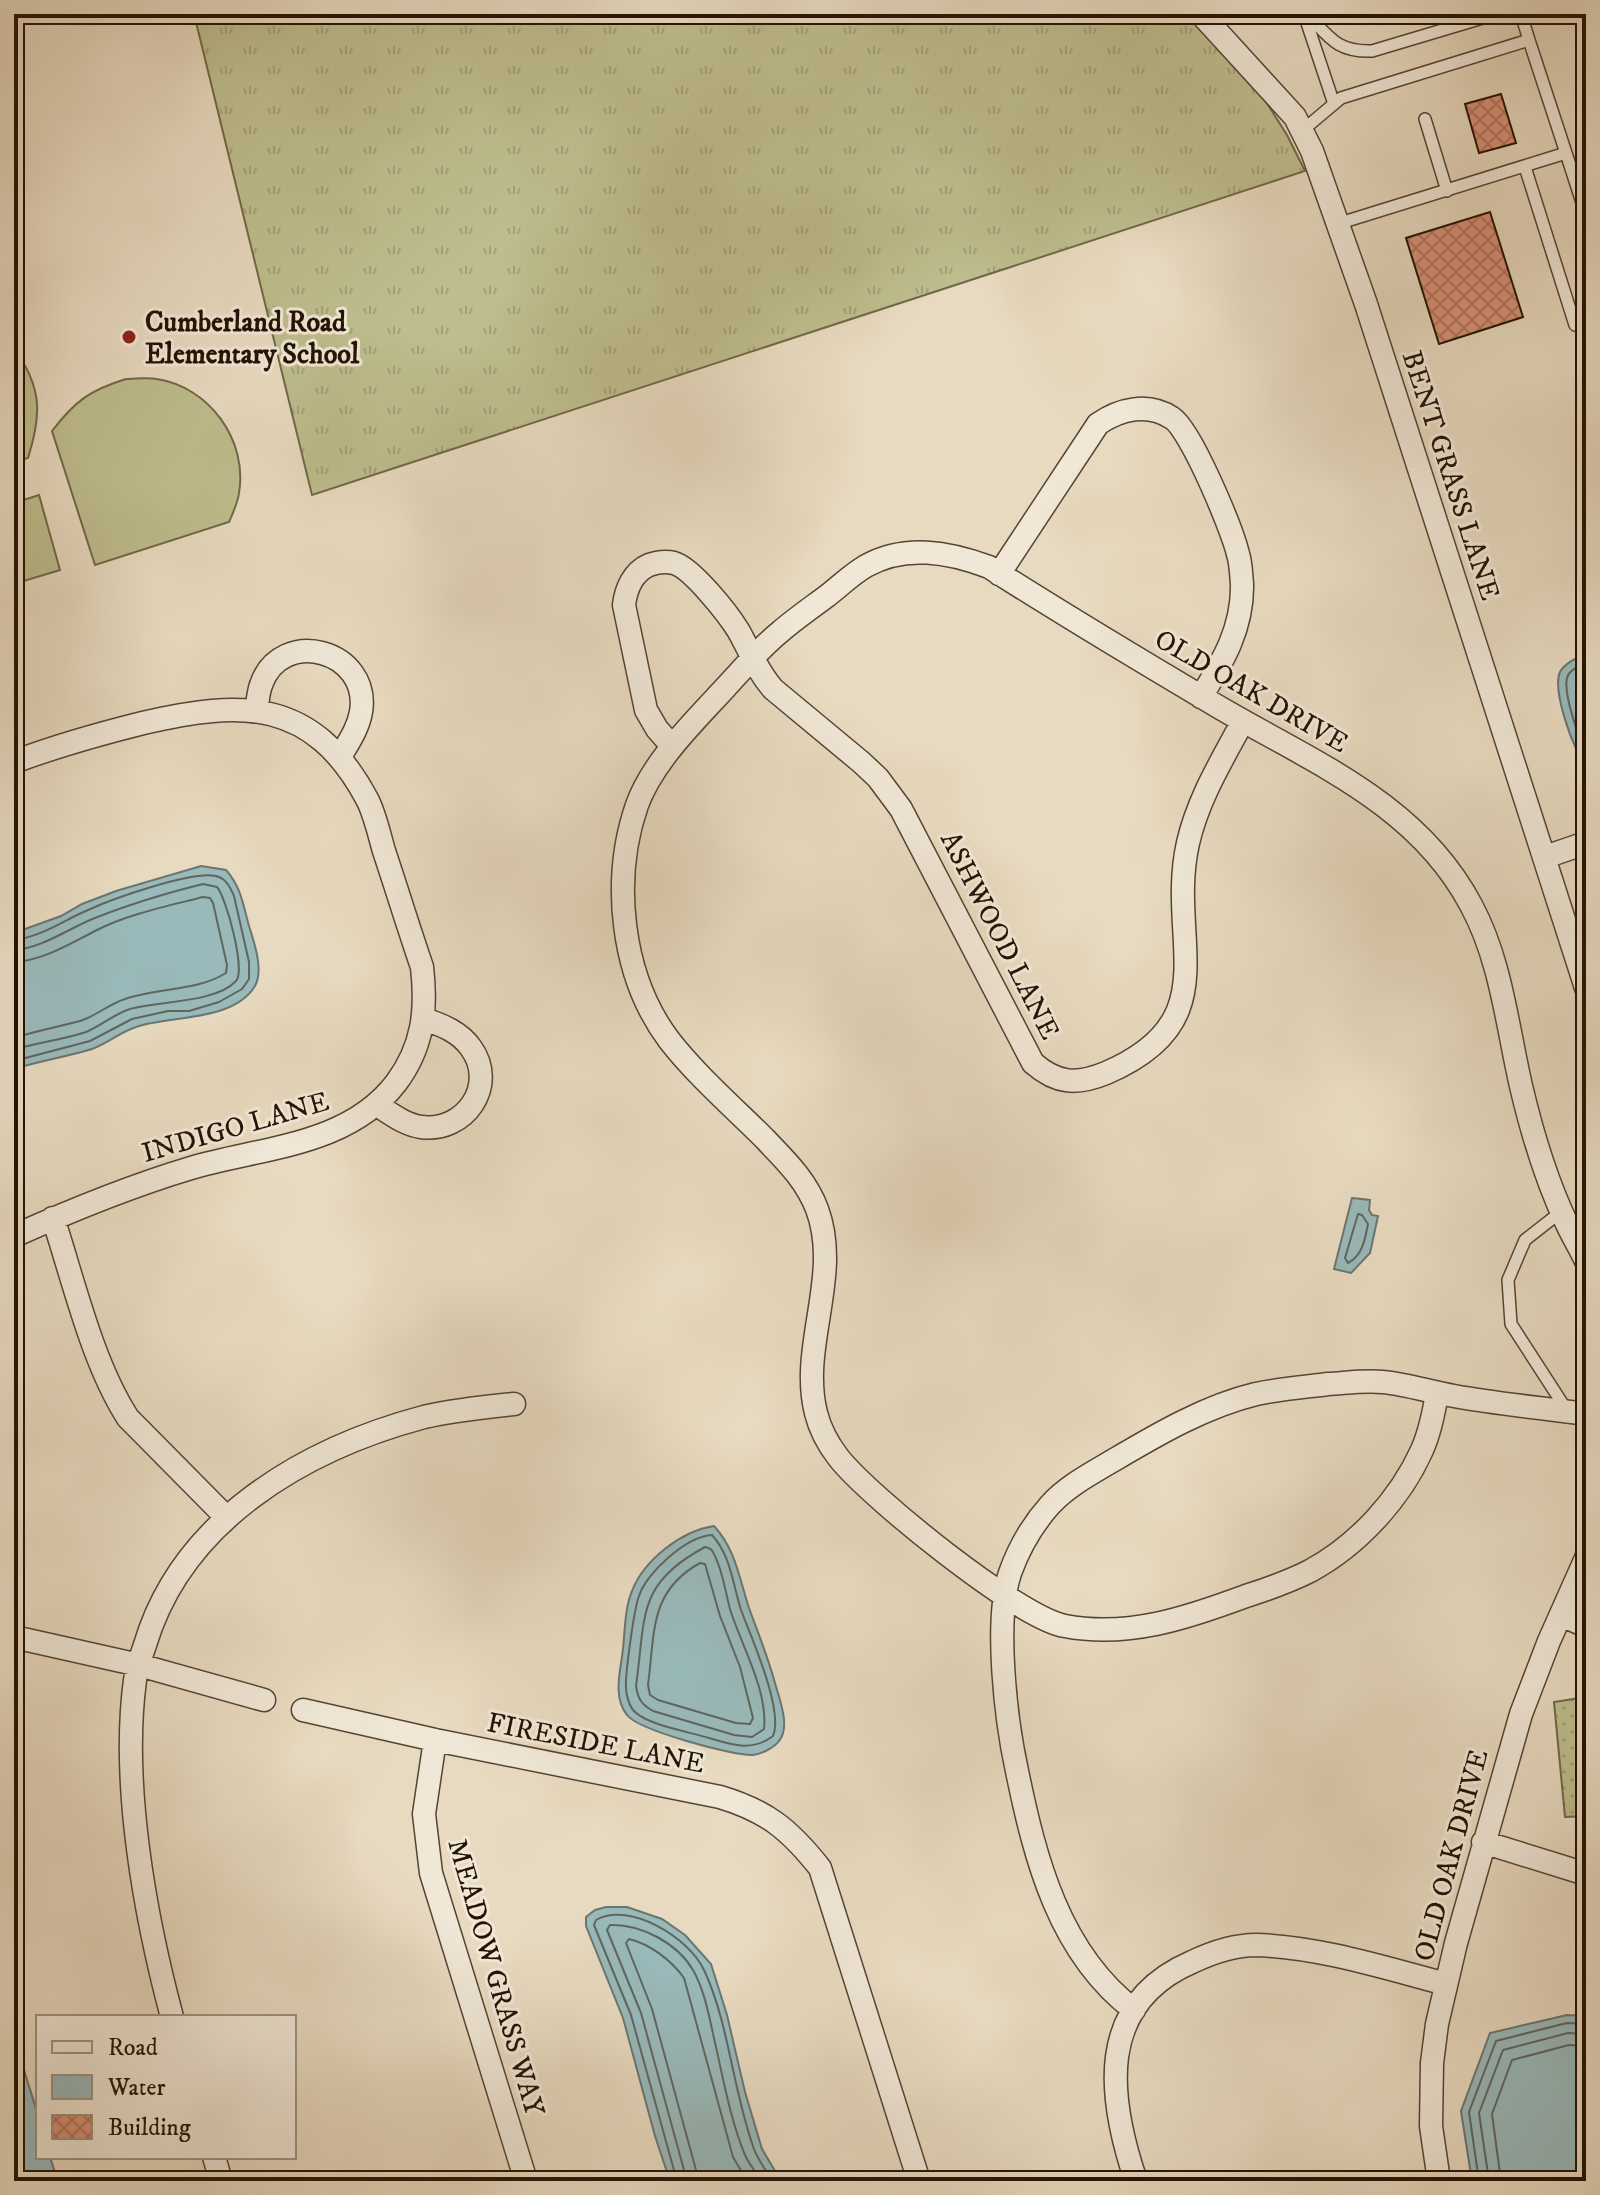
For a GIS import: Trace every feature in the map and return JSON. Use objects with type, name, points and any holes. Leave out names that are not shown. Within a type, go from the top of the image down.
[{"type":"street","name":"BENT GRASS LANE","points":[[1201,14],[1287,106],[1303,130],[1366,304],[1586,988]]},
{"type":"street","points":[[999,574],[1098,424],[1127,409],[1159,412],[1175,419],[1226,518],[1239,555],[1242,586],[1239,617],[1231,647],[1201,697]]},
{"type":"street","name":"OLD OAK DRIVE","points":[[1437,1393],[1422,1450],[1389,1502],[1349,1544],[1310,1571],[1211,1609],[1167,1623],[1128,1629],[1061,1626],[1037,1616],[1005,1596],[914,1527],[862,1484],[839,1458],[825,1437],[816,1413],[812,1383],[825,1280],[819,1214],[797,1172],[668,1038],[645,997],[630,959],[623,894],[627,849],[638,803],[672,746],[776,634],[867,566],[893,556],[920,551],[959,556],[999,574],[1201,697],[1361,787],[1423,838],[1451,871],[1472,906],[1502,990],[1536,1143],[1562,1211],[1586,1261]]},
{"type":"street","name":"ASHWOOD LANE","points":[[672,746],[646,710],[624,605],[632,579],[641,569],[661,562],[683,567],[709,593],[737,629],[759,674],[878,778],[901,809],[1033,1063],[1046,1075],[1075,1081],[1116,1069],[1159,1042],[1173,1020],[1183,998],[1186,970],[1183,868],[1188,842],[1207,788],[1243,721]]},
{"type":"street","points":[[256,710],[261,685],[274,664],[287,656],[309,651],[336,657],[349,669],[361,696],[358,725],[340,757]]},
{"type":"street","name":"INDIGO LANE","points":[[14,762],[104,733],[191,712],[227,708],[256,710],[308,729],[340,757],[369,802],[422,967],[425,995],[419,1043],[411,1061],[377,1105],[352,1122],[336,1130],[153,1179],[14,1236]]},
{"type":"street","points":[[1545,857],[1586,843]]},
{"type":"street","points":[[377,1105],[405,1122],[420,1127],[436,1127],[460,1118],[478,1096],[480,1070],[471,1047],[451,1029],[424,1019]]},
{"type":"street","points":[[53,1218],[102,1367],[120,1406],[128,1418],[226,1517]]},
{"type":"street","points":[[1134,2010],[1110,1992],[1091,1971],[1072,1940],[1029,1833],[1013,1754],[1003,1649],[1005,1596],[1010,1573],[1029,1531],[1051,1503],[1081,1479],[1154,1436],[1255,1394],[1293,1388],[1384,1382],[1437,1393],[1577,1413]]},
{"type":"street","points":[[171,2015],[140,1865],[133,1749],[135,1679],[151,1625],[169,1589],[213,1529],[284,1476],[357,1440],[427,1417],[514,1404]]},
{"type":"street","name":"OLD OAK DRIVE","points":[[1439,2181],[1431,2126],[1432,2063],[1446,1984],[1521,1714],[1586,1558]]},
{"type":"street","points":[[1561,1615],[1586,1626]]},
{"type":"street","points":[[14,1637],[139,1665],[264,1700]]},
{"type":"street","name":"FIRESIDE LANE","points":[[303,1710],[435,1740],[720,1797],[750,1806],[774,1820],[804,1847],[820,1868],[919,2181]]},
{"type":"street","name":"MEADOW GRASS WAY","points":[[435,1740],[424,1814],[431,1873],[526,2181]]},
{"type":"street","points":[[1483,1842],[1586,1874]]},
{"type":"street","points":[[1136,2181],[1116,2106],[1115,2066],[1119,2035],[1148,1990],[1172,1970],[1210,1954],[1253,1945],[1337,1957],[1446,1984]]},
{"type":"street","points":[[215,2159],[221,2181]]},
{"type":"lane","points":[[1306,14],[1334,104]]},
{"type":"lane","points":[[1306,14],[1333,42],[1353,51],[1372,51],[1496,14]]},
{"type":"lane","points":[[1521,14],[1586,215]]},
{"type":"lane","points":[[1303,130],[1341,98],[1529,40]]},
{"type":"lane","points":[[1425,119],[1447,191]]},
{"type":"lane","points":[[1337,224],[1566,153]]},
{"type":"lane","points":[[1525,167],[1575,325],[1586,321]]},
{"type":"lane","points":[[1562,1211],[1525,1240],[1508,1280],[1511,1324],[1577,1413]]},
{"type":"green space","points":[[194,14],[1188,14],[1263,97],[1305,171],[312,495]]},
{"type":"green space","points":[[14,348],[30,375],[37,414],[28,458],[14,462]]},
{"type":"green space","points":[[153,378],[176,384],[208,405],[221,419],[237,454],[240,473],[238,496],[229,522],[95,565],[52,431],[84,398],[126,379]]},
{"type":"green space","points":[[39,495],[60,570],[14,584],[14,503]]},
{"type":"green space","points":[[1586,1697],[1586,1816],[1565,1817],[1554,1702]]},
{"type":"water","points":[[1586,654],[1586,764],[1575,747],[1565,720],[1558,680],[1564,666]]},
{"type":"water","points":[[201,866],[226,870],[241,896],[259,972],[255,986],[245,998],[217,1012],[150,1023],[124,1032],[92,1049],[14,1069],[14,933],[116,891]]},
{"type":"water","points":[[1352,1198],[1370,1200],[1369,1210],[1372,1215],[1378,1216],[1370,1253],[1351,1273],[1334,1269]]},
{"type":"water","points":[[714,1526],[736,1565],[783,1712],[784,1728],[779,1741],[753,1755],[707,1747],[666,1735],[635,1721],[627,1715],[620,1702],[619,1679],[626,1615],[629,1598],[638,1580],[645,1568],[665,1549],[689,1534]]},
{"type":"water","points":[[606,1907],[627,1907],[662,1919],[685,1935],[711,1964],[762,2149],[781,2181],[670,2181],[623,2018],[586,1926],[586,1917]]},
{"type":"water","points":[[14,2006],[24,2070],[36,2109],[36,2159],[51,2159],[58,2181],[14,2181]]},
{"type":"water","points":[[1567,2015],[1586,2016],[1586,2181],[1472,2181],[1461,2111],[1490,2033]]},
{"type":"building","points":[[1501,94],[1516,143],[1479,153],[1465,104]]},
{"type":"building","points":[[1490,212],[1523,317],[1439,344],[1406,238]]},
{"type":"place","name":"Cumberland Road Elementary School","points":[[129,337]]}]
